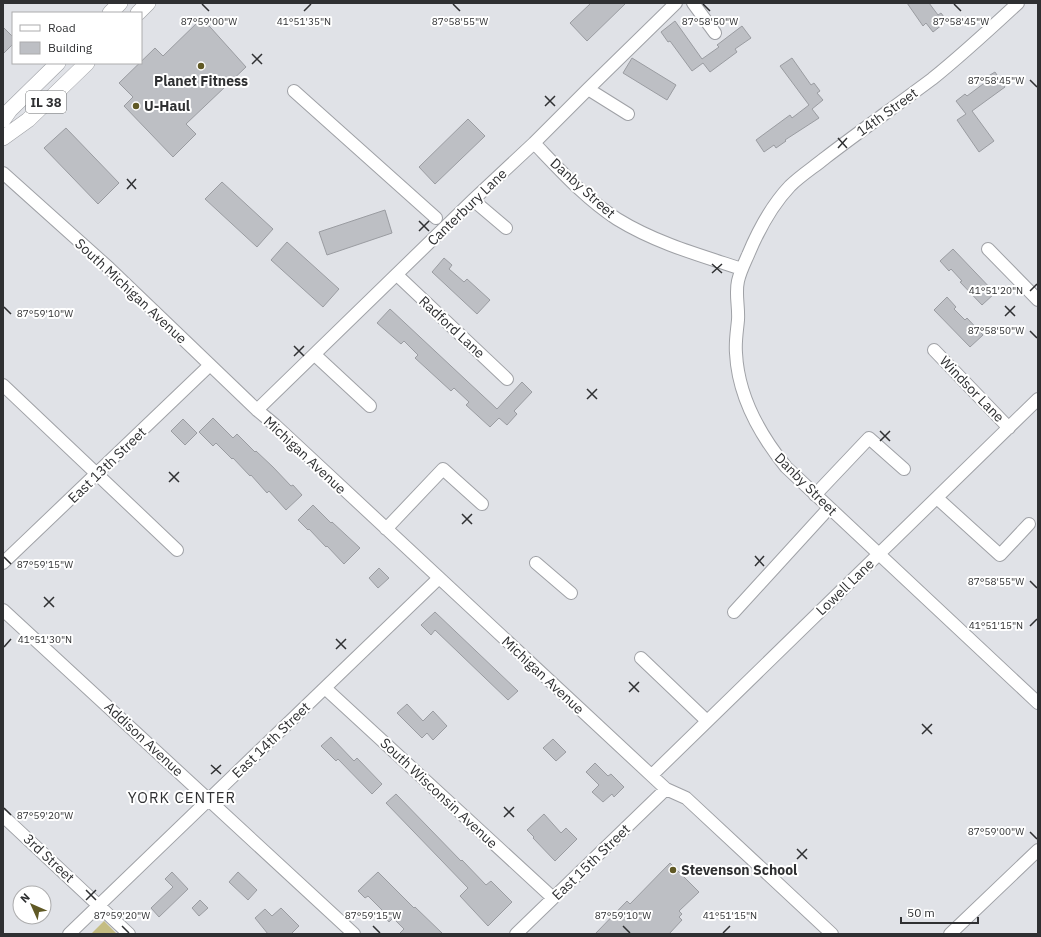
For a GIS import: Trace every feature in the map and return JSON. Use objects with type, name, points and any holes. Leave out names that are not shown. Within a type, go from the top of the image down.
[{"type":"main road","points":[[111,12],[120,3]]},
{"type":"main road","points":[[139,12],[148,3]]},
{"type":"main road","name":"IL 38","points":[[3,120],[10,110],[57,64]]},
{"type":"main road","name":"IL 38","points":[[3,138],[28,120],[86,64]]},
{"type":"street","name":"Canterbury Lane","points":[[257,410],[315,356],[676,3]]},
{"type":"street","points":[[693,3],[715,32]]},
{"type":"street","name":"14th Street","points":[[742,269],[757,233],[766,218],[790,186],[856,134],[932,78],[981,38],[1018,3]]},
{"type":"street","points":[[588,89],[628,114]]},
{"type":"street","points":[[294,91],[436,218]]},
{"type":"street","name":"Danby Street","points":[[534,143],[579,189],[617,219],[660,241],[682,250],[742,269],[738,281],[736,300],[738,316],[735,351],[736,362],[744,396],[760,430],[775,454],[786,467],[815,495],[1038,703]]},
{"type":"street","name":"South Michigan Avenue","points":[[3,173],[108,268],[257,410]]},
{"type":"street","points":[[473,200],[506,228]]},
{"type":"street","points":[[988,249],[1038,300]]},
{"type":"street","name":"Radford Lane","points":[[397,275],[507,379]]},
{"type":"street","name":"Windsor Lane","points":[[934,350],[1009,428]]},
{"type":"street","points":[[315,356],[370,406]]},
{"type":"street","name":"East 13th Street","points":[[3,563],[97,475],[210,365]]},
{"type":"street","points":[[3,385],[177,550]]},
{"type":"street","name":"Lowell Lane","points":[[652,775],[1038,399]]},
{"type":"street","name":"Michigan Avenue","points":[[257,410],[666,789],[686,798],[832,934]]},
{"type":"street","points":[[815,495],[869,438],[904,469]]},
{"type":"street","points":[[386,529],[443,469],[482,504]]},
{"type":"street","points":[[937,498],[1000,555],[1029,524]]},
{"type":"street","points":[[734,612],[829,508]]},
{"type":"street","points":[[536,563],[571,593]]},
{"type":"street","name":"East 14th Street","points":[[69,934],[100,906],[439,578]]},
{"type":"street","name":"Addison Avenue","points":[[3,610],[210,799],[354,934]]},
{"type":"street","points":[[641,658],[707,721]]},
{"type":"street","name":"South Wisconsin Avenue","points":[[325,688],[553,898]]},
{"type":"street","name":"East 15th Street","points":[[516,934],[666,789]]},
{"type":"street","name":"3rd Street","points":[[3,816],[130,934]]},
{"type":"street","points":[[950,934],[1038,850]]},
{"type":"shaded area","points":[[104,921],[117,934],[91,934]]},
{"type":"building","points":[[591,3],[626,3],[587,41],[570,23]]},
{"type":"building","points":[[907,3],[929,3],[938,15],[941,13],[947,21],[933,32],[926,23],[923,26]]},
{"type":"building","points":[[202,18],[246,67],[186,124],[196,134],[173,157],[124,106],[133,97],[119,83],[139,64],[142,64],[142,61],[155,48],[163,56]]},
{"type":"building","points":[[675,21],[702,59],[719,47],[717,45],[742,26],[751,38],[735,49],[737,52],[710,72],[703,63],[692,71],[670,41],[668,42],[661,32]]},
{"type":"building","points":[[3,27],[12,36],[12,45],[3,54]]},
{"type":"building","points":[[632,58],[676,85],[667,100],[623,73]]},
{"type":"building","points":[[792,58],[811,85],[814,83],[820,91],[817,93],[823,100],[812,109],[819,118],[785,140],[786,141],[776,148],[774,145],[764,152],[756,140],[790,115],[792,118],[809,105],[780,66]]},
{"type":"building","points":[[995,72],[1005,87],[972,111],[994,141],[979,152],[957,120],[966,114],[956,101],[965,94],[967,96],[987,81],[985,78]]},
{"type":"building","points":[[468,119],[485,136],[435,184],[419,167]]},
{"type":"building","points":[[66,128],[119,183],[98,204],[44,148]]},
{"type":"building","points":[[222,182],[273,229],[257,247],[205,199]]},
{"type":"building","points":[[385,210],[392,233],[327,255],[319,232]]},
{"type":"building","points":[[287,242],[339,289],[323,307],[271,260]]},
{"type":"building","points":[[953,249],[995,293],[982,305],[960,282],[962,281],[951,269],[949,271],[940,261]]},
{"type":"building","points":[[444,258],[452,265],[449,269],[464,282],[467,279],[490,300],[477,314],[432,272]]},
{"type":"building","points":[[947,297],[956,307],[954,309],[965,320],[967,318],[983,335],[970,347],[934,310]]},
{"type":"building","points":[[390,309],[497,409],[522,382],[532,392],[514,411],[517,414],[507,425],[499,418],[490,427],[466,405],[469,402],[454,388],[451,391],[415,358],[418,355],[404,341],[401,344],[377,323]]},
{"type":"building","points":[[213,418],[233,438],[237,434],[302,495],[286,510],[269,491],[267,493],[233,458],[232,459],[216,443],[213,446],[199,432]]},
{"type":"building","points":[[183,419],[197,433],[185,445],[171,431]]},
{"type":"building","points":[[313,505],[360,548],[344,564],[327,546],[326,547],[298,520]]},
{"type":"building","points":[[379,568],[389,578],[378,588],[369,578]]},
{"type":"building","points":[[435,612],[518,691],[508,700],[435,630],[431,635],[421,625]]},
{"type":"building","points":[[407,704],[423,721],[433,711],[447,726],[433,740],[427,733],[422,738],[397,713]]},
{"type":"building","points":[[331,737],[354,761],[357,758],[382,784],[372,794],[338,759],[336,761],[321,746]]},
{"type":"building","points":[[553,739],[566,752],[556,761],[543,748]]},
{"type":"building","points":[[595,763],[608,776],[611,774],[624,787],[614,797],[612,794],[603,802],[592,792],[599,785],[586,772]]},
{"type":"building","points":[[396,794],[486,885],[491,881],[512,902],[488,926],[460,896],[468,888],[386,803]]},
{"type":"building","points":[[544,814],[561,833],[566,828],[577,839],[555,861],[527,830]]},
{"type":"building","points":[[670,863],[699,892],[679,911],[682,914],[679,917],[682,920],[669,934],[595,934],[627,901],[630,904]]},
{"type":"building","points":[[172,872],[188,889],[159,917],[151,908],[173,887],[165,879]]},
{"type":"building","points":[[238,872],[257,890],[248,900],[229,882]]},
{"type":"building","points":[[378,872],[414,908],[415,907],[443,934],[399,934],[404,929],[393,918],[389,922],[382,914],[384,912],[368,896],[365,898],[358,891]]},
{"type":"building","points":[[200,900],[208,908],[199,916],[192,908]]},
{"type":"building","points":[[281,908],[299,926],[291,934],[268,934],[255,918],[265,909],[272,916]]},
{"type":"place","name":"Planet Fitness","points":[[201,66]]},
{"type":"place","name":"U-Haul","points":[[136,106]]},
{"type":"place","name":"Stevenson School","points":[[673,870]]},
{"type":"district","name":"YORK CENTER","points":[[182,797]]}]
